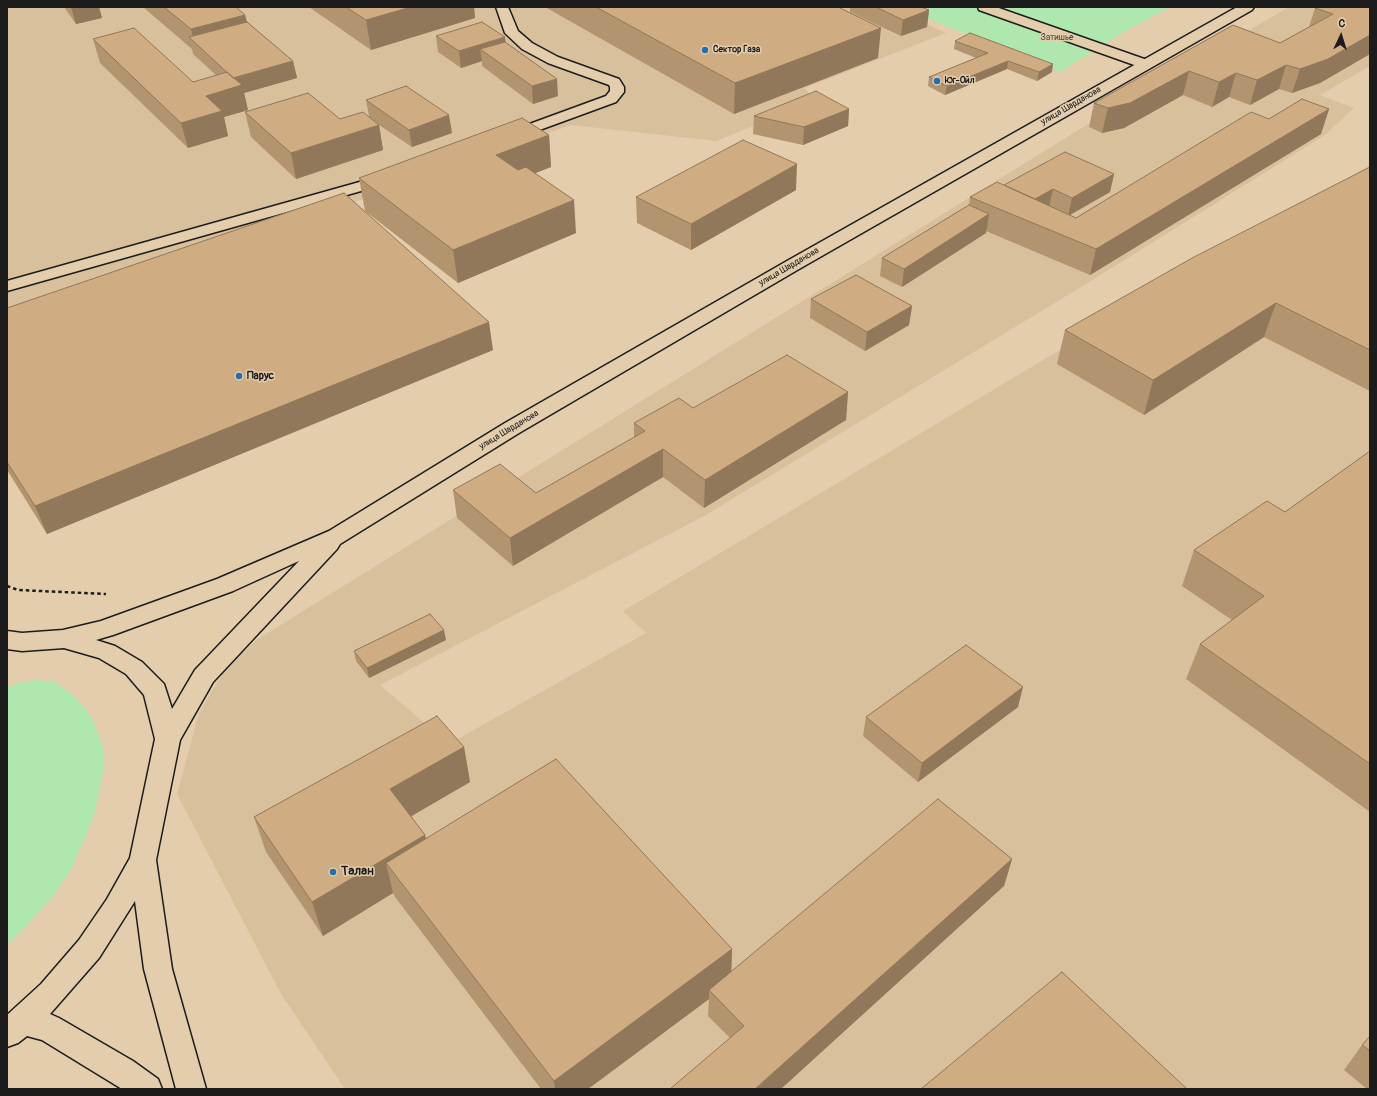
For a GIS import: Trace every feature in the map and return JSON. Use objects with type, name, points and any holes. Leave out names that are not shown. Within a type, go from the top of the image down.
[{"type":"main road","name":"улица Шарданова","points":[[337,536],[512,428],[1145,64],[1247,7]]},
{"type":"main road","points":[[12,643],[63,639],[105,630],[225,585],[337,536]]},
{"type":"main road","points":[[15,1027],[51,993],[89,949],[118,908],[143,860],[168,739],[204,676],[337,536]]},
{"type":"main road","points":[[63,639],[107,652],[134,668],[155,691],[168,739]]},
{"type":"main road","points":[[143,860],[158,969],[191,1089]]},
{"type":"main road","points":[[15,1027],[49,1028],[122,1070],[147,1089]]},
{"type":"lane","points":[[498,140],[600,104],[611,99],[617,92],[617,87],[614,82],[572,68],[527,46],[512,33],[502,7]]},
{"type":"lane","points":[[984,7],[1145,64]]},
{"type":"lane","points":[[7,286],[402,175]]},
{"type":"path","points":[[7,586],[18,590],[98,595],[112,593]]},
{"type":"shaded area","points":[[7,7],[889,7],[946,33],[805,88],[815,101],[716,141],[571,125],[7,326]]},
{"type":"shaded area","points":[[1289,7],[1370,7],[1370,66],[1320,95],[1354,108],[1325,135],[1094,279],[706,515],[380,685],[449,744],[646,633],[623,611],[1370,165],[1370,1089],[345,1089],[281,994],[177,794],[199,713],[226,668],[258,639],[1080,129]]},
{"type":"green space","name":"Затишье","points":[[899,7],[1170,7],[1129,29],[1060,72]]},
{"type":"green space","points":[[37,680],[55,682],[74,696],[91,716],[102,744],[104,765],[95,812],[71,869],[51,899],[7,946],[7,687],[22,682]]},
{"type":"building","points":[[164,7],[236,7],[245,15],[191,29]]},
{"type":"building","points":[[346,7],[411,7],[366,20]]},
{"type":"building","points":[[596,7],[838,7],[881,28],[735,83]]},
{"type":"building","points":[[876,7],[921,7],[929,10],[903,20]]},
{"type":"building","points":[[1370,7],[1370,35],[1328,59],[1300,69],[1286,65],[1257,80],[1236,73],[1219,82],[1189,71],[1130,103],[1108,108],[1094,103],[1233,25],[1280,43],[1333,14],[1315,8]]},
{"type":"building","points":[[247,22],[293,61],[233,78],[189,37]]},
{"type":"building","points":[[482,22],[505,37],[459,51],[436,36]]},
{"type":"building","points":[[134,28],[193,82],[227,72],[242,85],[206,96],[222,111],[181,123],[93,39]]},
{"type":"building","points":[[970,33],[1053,64],[1039,72],[1008,61],[947,86],[929,77],[988,53],[955,41]]},
{"type":"building","points":[[505,42],[557,79],[532,86],[480,49]]},
{"type":"building","points":[[406,86],[449,115],[409,130],[366,100]]},
{"type":"building","points":[[816,91],[849,109],[804,127],[754,116]]},
{"type":"building","points":[[308,93],[340,119],[363,112],[379,125],[291,153],[245,112]]},
{"type":"building","points":[[1302,99],[1329,109],[1096,249],[970,197],[997,182],[1076,218],[1251,112],[1269,119]]},
{"type":"building","points":[[522,118],[549,135],[496,155],[518,170],[526,167],[574,200],[453,250],[359,178]]},
{"type":"building","points":[[743,140],[797,164],[691,224],[636,197]]},
{"type":"building","points":[[1065,152],[1114,174],[1072,198],[1053,189],[1035,199],[1004,185]]},
{"type":"building","points":[[1370,167],[1370,350],[1276,303],[1153,380],[1065,330],[1194,257]]},
{"type":"building","points":[[344,193],[489,322],[35,506],[7,462],[7,308]]},
{"type":"building","points":[[969,205],[989,214],[904,269],[882,258]]},
{"type":"building","points":[[856,275],[912,306],[867,332],[811,299]]},
{"type":"building","points":[[787,355],[848,392],[705,480],[663,449],[510,538],[453,490],[500,464],[536,493],[645,431],[634,423],[679,398],[693,408]]},
{"type":"building","points":[[1370,451],[1370,764],[1200,644],[1264,596],[1194,550],[1267,501],[1285,512]]},
{"type":"building","points":[[430,614],[444,630],[367,668],[354,651]]},
{"type":"building","points":[[966,645],[1023,687],[922,763],[866,717]]},
{"type":"building","points":[[437,716],[464,747],[390,789],[425,835],[312,902],[254,817]]},
{"type":"building","points":[[556,759],[732,949],[554,1081],[386,863]]},
{"type":"building","points":[[938,799],[1012,859],[755,1089],[670,1089],[744,1026],[709,990]]},
{"type":"building","points":[[1062,972],[1187,1089],[921,1089]]},
{"type":"building","points":[[1370,1036],[1370,1051],[1362,1045]]},
{"type":"place","name":"Сектор Газа","points":[[705,50]]},
{"type":"place","name":"Юг-Ойл","points":[[937,81]]},
{"type":"place","name":"Парус","points":[[239,376]]},
{"type":"place","name":"Талан","points":[[333,872]]}]
